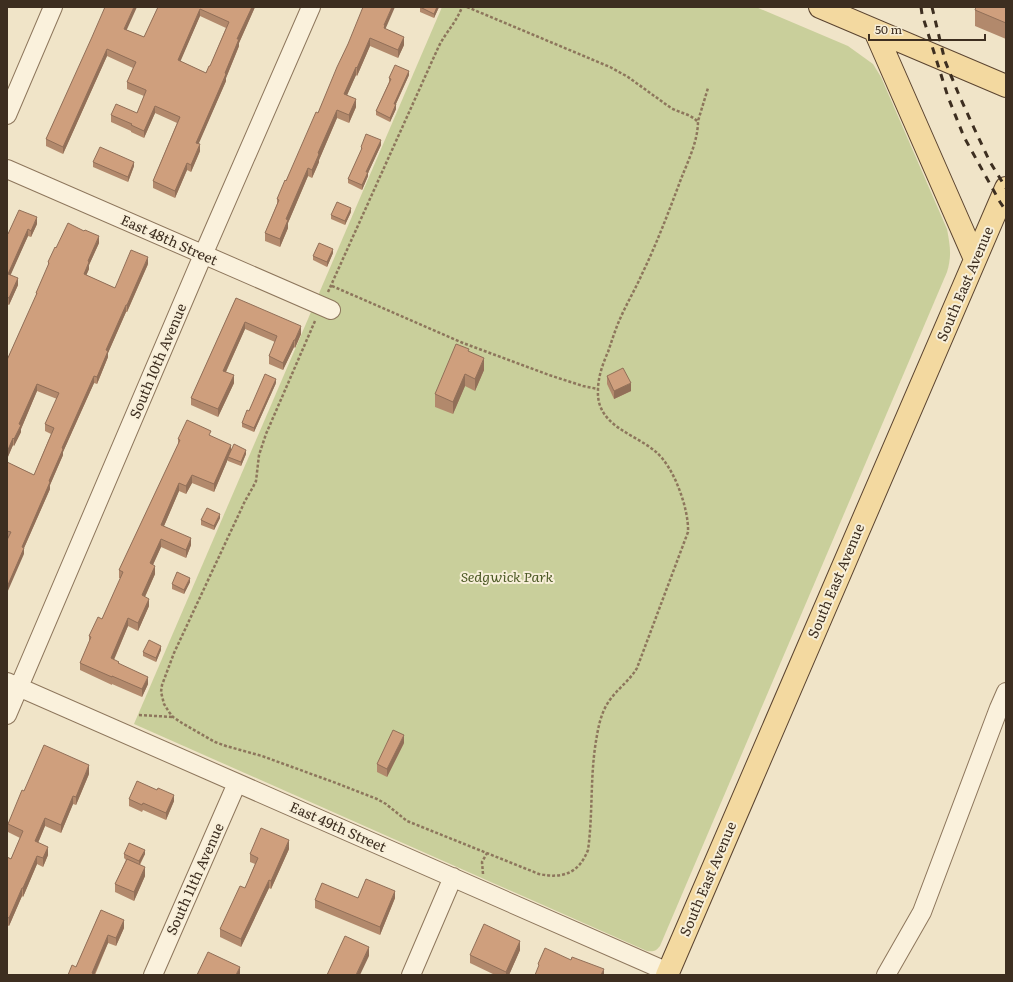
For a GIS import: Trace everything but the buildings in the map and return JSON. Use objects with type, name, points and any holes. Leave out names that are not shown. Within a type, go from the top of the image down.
[{"type":"main road","points":[[820,7],[1006,86]]},
{"type":"main road","points":[[874,30],[976,259]]},
{"type":"main road","name":"South East Avenue","points":[[668,973],[1006,188]]},
{"type":"street","points":[[7,115],[53,7]]},
{"type":"street","name":"South 10th Avenue","points":[[7,715],[13,685],[311,7]]},
{"type":"street","name":"East 48th Street","points":[[7,169],[327,308]]},
{"type":"street","name":"East 49th Street","points":[[13,685],[453,877],[668,973]]},
{"type":"street","points":[[886,975],[922,912],[1006,692]]},
{"type":"street","name":"South 11th Avenue","points":[[153,975],[237,783]]},
{"type":"street","points":[[411,975],[453,877]]},
{"type":"path","points":[[462,7],[455,22],[440,44],[332,286],[327,308],[304,345],[266,434],[259,455],[257,474],[253,487],[245,501],[174,653],[162,685],[161,692],[164,704],[173,717],[215,742],[262,756],[377,799],[386,804],[407,821],[548,876],[566,874],[573,870],[580,865],[588,850],[595,749],[598,727],[606,705],[637,668],[686,537],[688,526],[681,496],[669,467],[653,450],[617,428],[605,416],[598,398],[598,389],[603,364],[617,326],[650,257],[689,159],[708,88]]},
{"type":"path","points":[[467,7],[610,67],[635,82],[671,108],[698,121]]},
{"type":"path","points":[[332,286],[463,343],[549,375],[583,386],[598,389]]},
{"type":"path","points":[[139,715],[173,717]]},
{"type":"green space","name":"Sedgwick Park","points":[[442,7],[756,7],[848,46],[873,64],[881,77],[947,229],[950,261],[947,272],[660,946],[653,951],[647,951],[134,724]]},
{"type":"railway","points":[[921,7],[948,97],[964,137],[1006,211]]},
{"type":"railway","points":[[932,7],[945,61],[990,162],[1006,188]]}]
